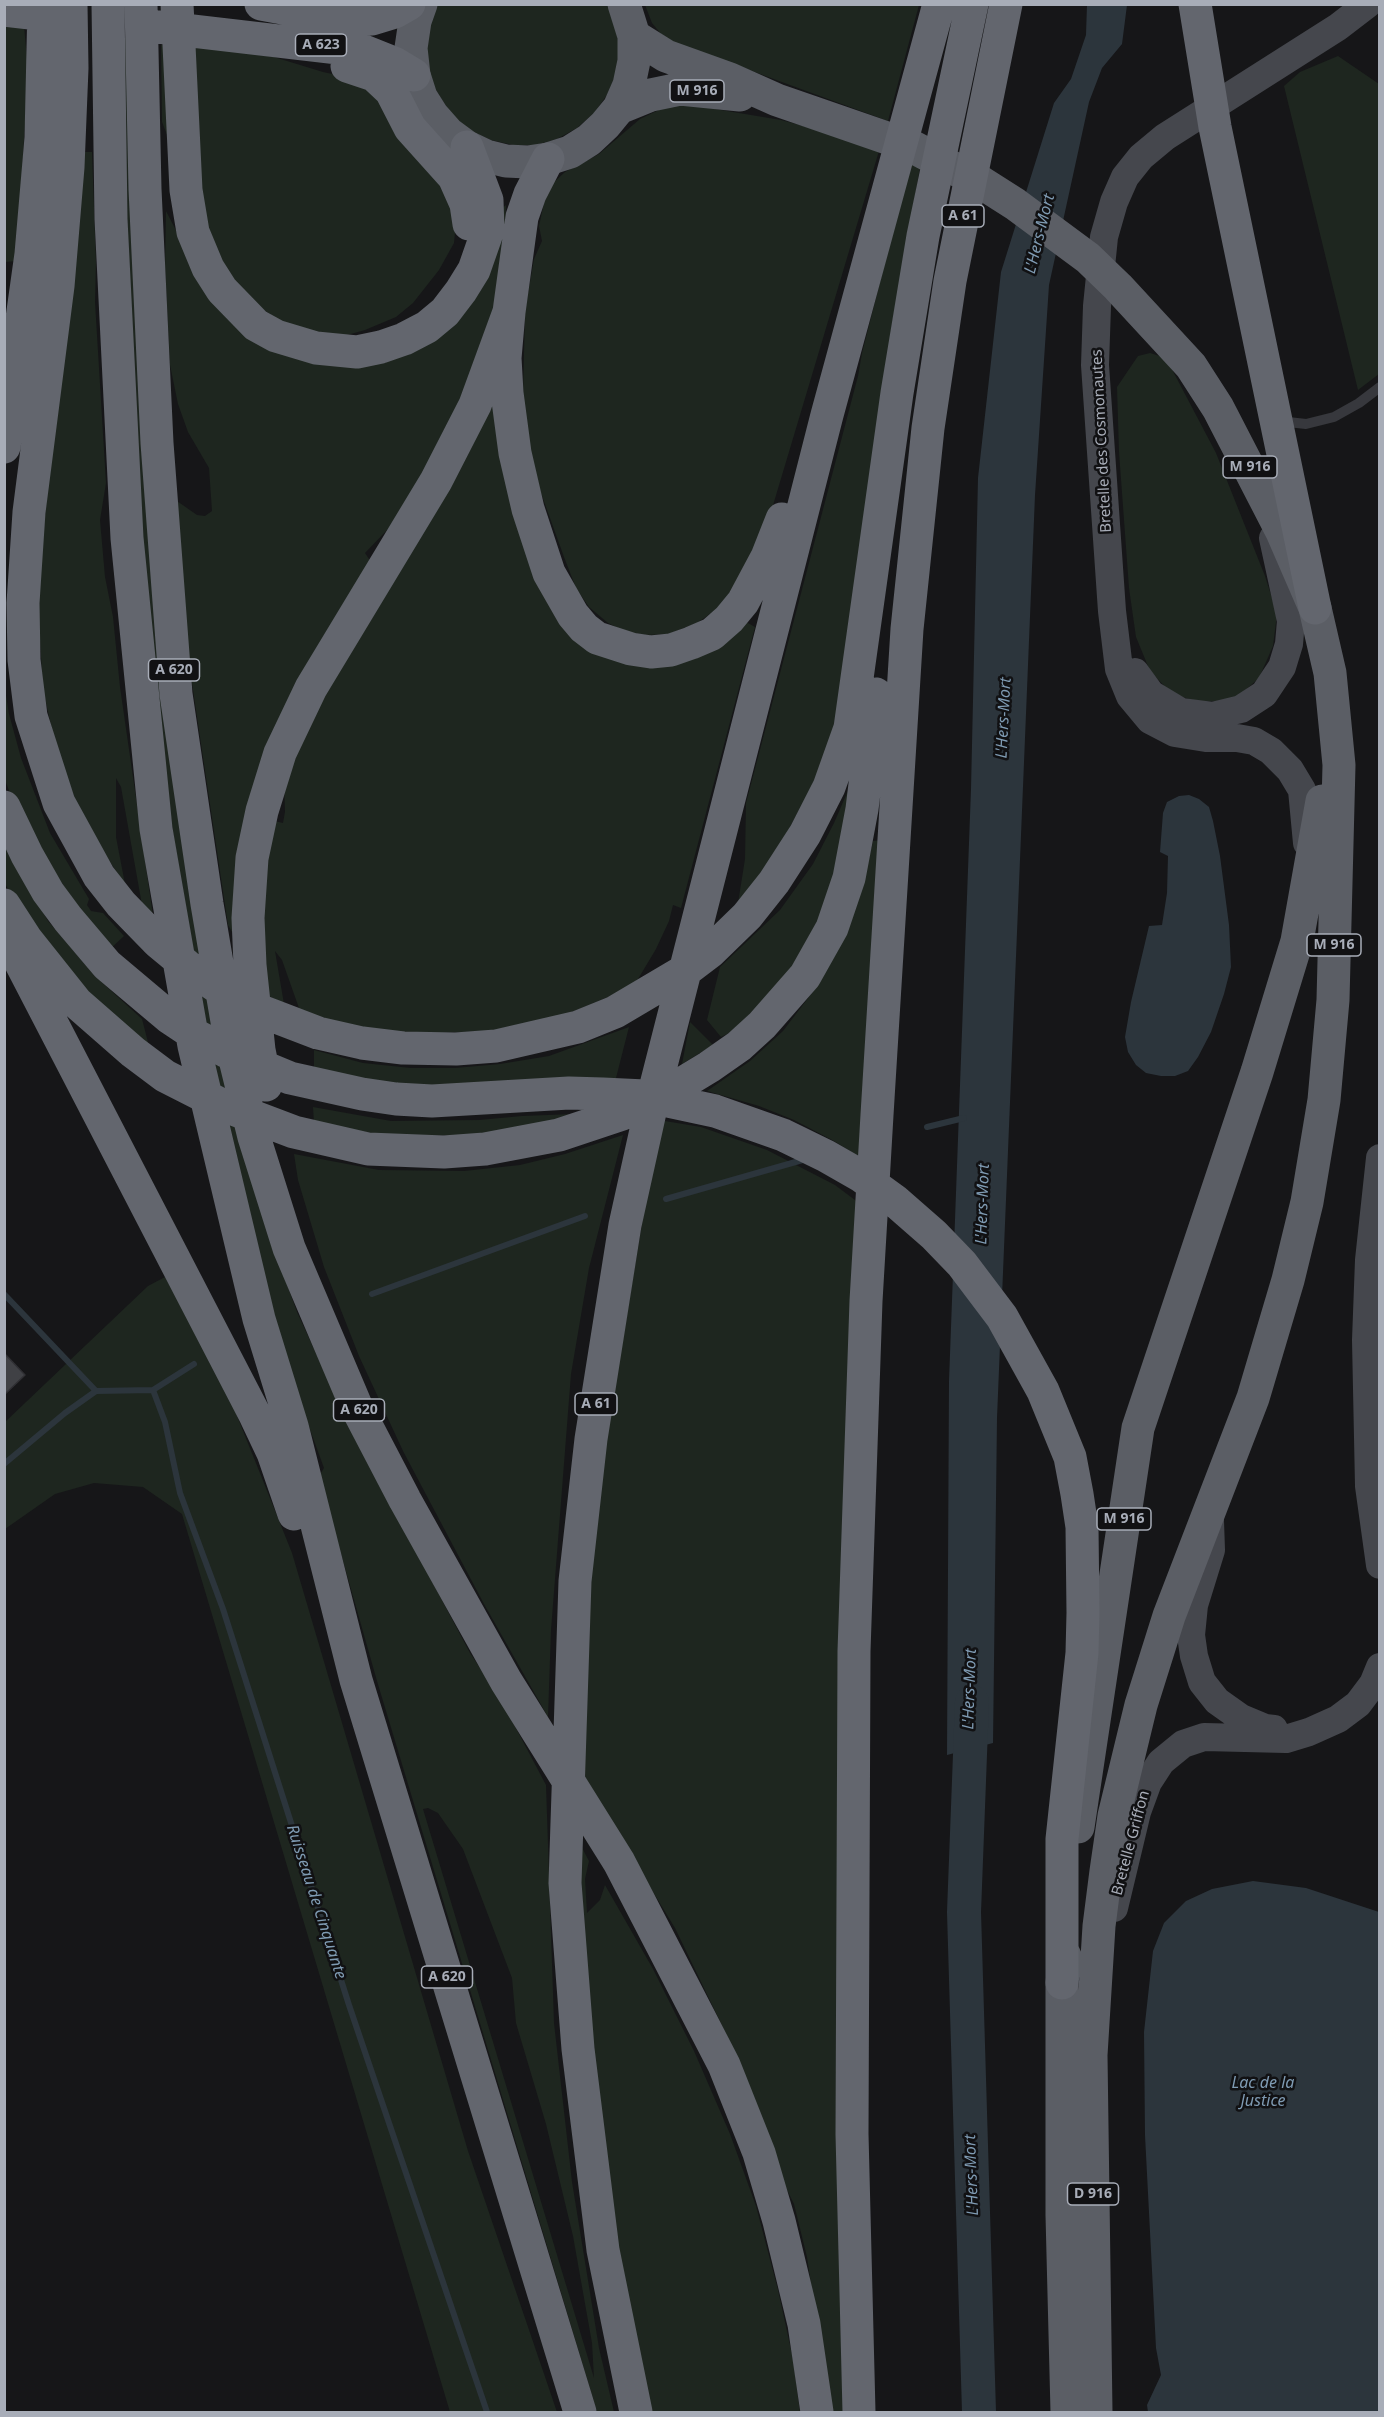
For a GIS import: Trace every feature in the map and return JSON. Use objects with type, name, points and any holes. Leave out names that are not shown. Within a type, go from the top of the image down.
[{"type":"highway","points":[[71,4],[72,68],[68,167],[58,286],[29,512],[23,603],[24,660],[31,716],[59,803],[99,876],[121,904],[158,942],[223,991],[258,1010],[318,1033],[362,1043],[403,1048],[456,1049],[496,1046],[578,1027],[615,1012],[686,970],[711,951],[747,916],[774,882],[805,834],[829,788],[850,728],[923,236],[972,4]]},
{"type":"highway","name":"A 620","points":[[108,4],[111,219],[127,538],[156,829],[194,1046],[259,1319],[292,1426],[356,1680],[580,2412]]},
{"type":"highway","name":"A 620","points":[[141,4],[145,189],[157,443],[176,694],[230,1040],[254,1137],[289,1248],[357,1408],[506,1681],[619,1862],[724,2065],[759,2153],[778,2222],[804,2324],[817,2412]]},
{"type":"highway","points":[[177,4],[186,190],[193,232],[208,268],[222,290],[237,309],[256,325],[297,344],[338,352],[357,351],[397,342],[427,327],[445,312],[474,270],[488,230],[487,200],[467,147]]},
{"type":"highway","name":"A 623","points":[[261,4],[346,20],[372,19],[395,12],[409,4]]},
{"type":"highway","points":[[273,5],[281,4]]},
{"type":"highway","points":[[421,4],[415,21],[411,48],[414,75],[421,96],[433,116],[448,133],[467,147],[486,156],[506,161],[528,162],[570,152],[589,140],[619,108],[629,85],[634,61],[634,36],[624,4]]},
{"type":"highway","name":"A 61","points":[[636,2412],[603,2250],[578,2049],[565,1883],[574,1581],[591,1439],[625,1225],[695,928],[827,416],[939,4]]},
{"type":"highway","name":"A 61","points":[[859,2412],[852,2134],[854,1651],[866,1301],[876,1127],[907,629],[928,428],[950,281],[1006,4]]},
{"type":"highway","points":[[1195,4],[1215,127],[1315,608]]},
{"type":"highway","points":[[4,447],[16,379],[32,243],[41,138],[24,9]]},
{"type":"highway","name":"A 623","points":[[24,9],[364,51],[394,63],[414,75]]},
{"type":"highway","name":"M 916","points":[[634,36],[666,56],[730,79],[777,100],[913,147],[982,183],[1016,204],[1088,258],[1191,366],[1218,408],[1282,532],[1315,608],[1330,673],[1339,765],[1333,1000],[1324,1100],[1307,1202],[1288,1280],[1253,1398],[1169,1616],[1126,1762],[1114,1816],[1106,1871],[1099,1926],[1097,1975]]},
{"type":"highway","points":[[285,42],[324,61],[374,75],[384,82],[410,128],[454,177],[466,204],[469,228],[460,263],[461,291]]},
{"type":"highway","name":"M 916","points":[[619,108],[651,95],[680,89],[777,100]]},
{"type":"highway","points":[[548,159],[530,194],[522,217],[505,358],[507,393],[514,453],[528,508],[549,573],[573,615],[584,628],[597,638],[614,645],[651,652],[671,650],[711,634],[729,619],[742,602],[767,557],[792,492],[827,416]]},
{"type":"highway","points":[[318,1318],[294,1221],[259,1050],[249,953],[248,918],[252,858],[262,812],[284,744],[311,688],[436,482],[475,405],[509,312]]},
{"type":"highway","name":"M 916","points":[[1062,1983],[1076,1841],[1138,1428],[1268,1039],[1297,941],[1309,866],[1321,813],[1324,762],[1311,662],[1301,619],[1274,538],[1222,431],[1166,338]]},
{"type":"highway","points":[[4,905],[26,939],[77,1002],[142,1060],[165,1076],[220,1104],[294,1132],[368,1149],[444,1152],[485,1149],[540,1140],[622,1114],[653,1101],[709,1068],[739,1046],[762,1025],[805,976],[832,928],[849,878],[862,809],[889,574],[880,514]]},
{"type":"highway","points":[[4,807],[27,855],[61,910],[107,965],[137,991],[197,1036],[227,1052],[290,1078],[362,1095],[432,1101],[569,1093],[645,1096],[681,1102],[750,1122],[826,1156],[861,1176],[894,1200],[934,1235],[975,1280],[1002,1317],[1043,1391],[1070,1457],[1082,1527],[1082,1653],[1062,1839],[1062,1983]]},
{"type":"highway","points":[[4,932],[255,1415],[289,1497],[339,1655],[356,1680]]},
{"type":"highway","name":"D 916","points":[[1096,2412],[1091,2055],[1097,1975]]},
{"type":"highway","name":"D 916","points":[[1062,1983],[1062,2215],[1067,2412]]},
{"type":"main road","name":"Bretelle des Cosmonautes","points":[[1309,866],[1302,790],[1290,770],[1271,751],[1254,741],[1236,738],[1206,738],[1175,733],[1150,720],[1130,696],[1119,669],[1112,611],[1095,364],[1097,306],[1104,237],[1114,202],[1125,177],[1141,157],[1165,136],[1338,27],[1368,4]]},
{"type":"main road","name":"Bretelle des Cosmonautes","points":[[1338,27],[1355,22],[1380,22]]},
{"type":"main road","name":"Bretelle des Cosmonautes","points":[[1112,611],[1131,667],[1151,694],[1181,712],[1212,716],[1241,709],[1264,694],[1282,667],[1289,644],[1291,621],[1274,538]]},
{"type":"main road","points":[[1380,1158],[1370,1250],[1366,1340],[1369,1486],[1380,1565]]},
{"type":"main road","name":"Bretelle Griffon","points":[[1210,1508],[1211,1550],[1194,1605],[1191,1635],[1194,1656],[1202,1682],[1217,1701],[1241,1718],[1265,1728],[1309,1732]]},
{"type":"main road","name":"Bretelle Griffon","points":[[1097,1975],[1137,1812],[1148,1782],[1161,1762],[1183,1744],[1204,1737],[1287,1739],[1309,1732],[1338,1719],[1358,1704],[1373,1684],[1380,1667]]},
{"type":"lane","points":[[1276,421],[1306,424],[1334,417],[1359,403],[1380,387]]},
{"type":"shaded area","points":[[436,5],[608,5],[617,29],[619,52],[616,74],[607,95],[594,113],[577,128],[557,139],[536,145],[513,145],[491,140],[471,131],[453,117],[429,79],[425,34]]},
{"type":"shaded area","points":[[645,5],[919,5],[888,121],[673,42],[661,34],[652,23]]},
{"type":"shaded area","points":[[5,24],[24,26],[28,70],[17,261],[5,262]]},
{"type":"shaded area","points":[[118,37],[130,38],[137,314],[270,1238],[297,1312],[351,1429],[470,1653],[500,1698],[546,1785],[554,2023],[572,2182],[599,2348],[614,2412],[597,2412],[377,1681],[319,1476],[324,1468],[308,1424],[304,1434],[216,1081],[173,833],[147,627]],"holes":[[[428,1808],[438,1813],[463,1849],[512,1978],[516,2023],[546,2124],[573,2236],[592,2343],[594,2378],[423,1809]]]},
{"type":"shaded area","points":[[189,44],[274,57],[356,79],[372,86],[448,196],[456,222],[454,243],[439,270],[413,303],[396,317],[365,330],[333,339],[303,335],[237,293],[205,224]]},
{"type":"shaded area","points":[[161,45],[170,46],[171,145],[162,122]]},
{"type":"shaded area","points":[[1338,56],[1379,84],[1379,374],[1358,390],[1284,86],[1300,72]]},
{"type":"shaded area","points":[[685,104],[781,120],[837,135],[879,151],[768,522],[753,559],[720,607],[697,623],[669,634],[646,635],[624,631],[608,623],[589,607],[576,588],[564,557],[541,493],[529,446],[523,395],[525,311],[534,259],[542,241],[539,226],[545,198],[552,184],[565,172],[599,154],[640,119],[663,108]]},
{"type":"shaded area","points":[[83,152],[92,152],[95,302],[106,483],[100,520],[105,577],[113,617],[120,687],[153,916],[142,905],[121,787],[116,778],[116,837],[125,884],[99,846],[77,804],[56,748],[43,689],[37,592]]},
{"type":"shaded area","points":[[910,164],[920,168],[891,330],[841,698],[828,748],[811,788],[768,868],[738,903],[745,859],[746,803],[858,376]]},
{"type":"shaded area","points":[[506,205],[504,255],[490,324],[464,396],[422,477],[388,529],[365,553],[371,562],[320,645],[239,944],[228,925],[189,663],[177,501],[197,515],[205,516],[212,511],[209,468],[188,432],[178,404],[170,365],[165,266],[166,211],[185,248],[251,336],[417,341],[500,210]]},
{"type":"shaded area","points":[[1150,353],[1166,358],[1216,453],[1265,576],[1277,614],[1273,646],[1259,678],[1234,700],[1200,702],[1172,694],[1150,671],[1136,637],[1129,588],[1119,452],[1117,387],[1138,356]]},
{"type":"shaded area","points":[[491,400],[594,650],[746,622],[755,627],[681,908],[673,905],[669,921],[656,949],[638,979],[625,990],[567,1014],[491,1031],[411,1034],[343,1024],[300,1011],[282,960],[275,951],[284,1004],[265,994],[260,941],[270,820],[283,823],[284,781],[288,756]]},
{"type":"shaded area","points":[[4,683],[9,714],[21,758],[50,833],[89,899],[87,905],[91,911],[103,913],[124,936],[107,952],[23,824],[8,788],[4,777]]},
{"type":"shaded area","points":[[853,779],[847,845],[800,967],[733,1031],[721,1037],[707,1020],[720,967],[780,910],[813,864]]},
{"type":"shaded area","points":[[882,840],[861,1158],[794,1120],[759,1106],[707,1091],[750,1061],[783,1031],[818,985],[862,889],[873,841]]},
{"type":"shaded area","points":[[4,844],[48,921],[95,976],[142,1019],[150,1050],[112,1019],[40,941],[5,884]]},
{"type":"shaded area","points":[[690,1022],[713,1045],[682,1064]]},
{"type":"shaded area","points":[[629,1027],[616,1078],[465,1086],[393,1084],[314,1070],[314,1050],[363,1063],[411,1068],[455,1068],[549,1056]]},
{"type":"shaded area","points":[[313,1107],[391,1121],[479,1120],[573,1114],[539,1126],[486,1135],[389,1136],[314,1123]]},
{"type":"shaded area","points":[[659,1120],[701,1127],[767,1150],[835,1185],[859,1203],[845,2412],[830,2412],[807,2257],[794,2204],[781,2178],[730,2042],[675,1928],[576,1766],[590,1539]]},
{"type":"shaded area","points":[[623,1135],[589,1268],[571,1374],[551,1630],[548,1717],[484,1604],[403,1451],[359,1356],[324,1267],[298,1180],[294,1154],[379,1170],[464,1171],[520,1165],[565,1154]]},
{"type":"shaded area","points":[[165,1277],[219,1371],[292,1553],[468,2151],[557,2412],[450,2412],[182,1514],[143,1487],[94,1483],[55,1494],[5,1529],[5,1422],[148,1286]]},
{"type":"shaded area","points":[[578,1840],[589,1861],[585,1879],[587,1913],[600,1900],[605,1885],[653,1969],[694,2051],[730,2134],[756,2206],[778,2290],[793,2359],[800,2412],[644,2412],[601,2169]]},
{"type":"water","points":[[1087,5],[1127,5],[1122,44],[1102,68],[1089,102],[1049,285],[1035,495],[997,1418],[993,1743],[947,1755],[949,1381],[971,789],[978,478],[1001,272],[1054,103],[1071,79],[1086,35]]},
{"type":"water","points":[[1189,795],[1209,807],[1213,821],[1229,925],[1231,967],[1211,1032],[1198,1057],[1188,1071],[1175,1076],[1161,1076],[1146,1073],[1136,1065],[1128,1052],[1125,1037],[1149,926],[1162,925],[1167,893],[1168,856],[1160,852],[1163,813],[1167,802],[1179,796]]},
{"type":"water","name":"Lac de la Justice","points":[[1253,1881],[1306,1888],[1379,1912],[1379,2412],[1148,2412],[1147,2405],[1161,2375],[1156,2348],[1145,2135],[1144,2032],[1153,1951],[1164,1923],[1186,1901],[1212,1889]]},
{"type":"building","points":[[4,1353],[25,1375],[4,1395]]},
{"type":"waterway","points":[[927,1127],[964,1118]]},
{"type":"waterway","points":[[666,1199],[806,1159]]},
{"type":"waterway","points":[[372,1294],[585,1216]]},
{"type":"waterway","points":[[4,1294],[96,1391]]},
{"type":"waterway","points":[[4,1464],[65,1413],[96,1391],[153,1390],[194,1364]]},
{"type":"waterway","name":"Ruisseau de Cinquante","points":[[153,1390],[165,1422],[180,1493],[223,1609],[349,2005],[487,2412]]},
{"type":"waterway","name":"L'Hers-Mort","points":[[972,1702],[964,1912],[979,2412]]}]
